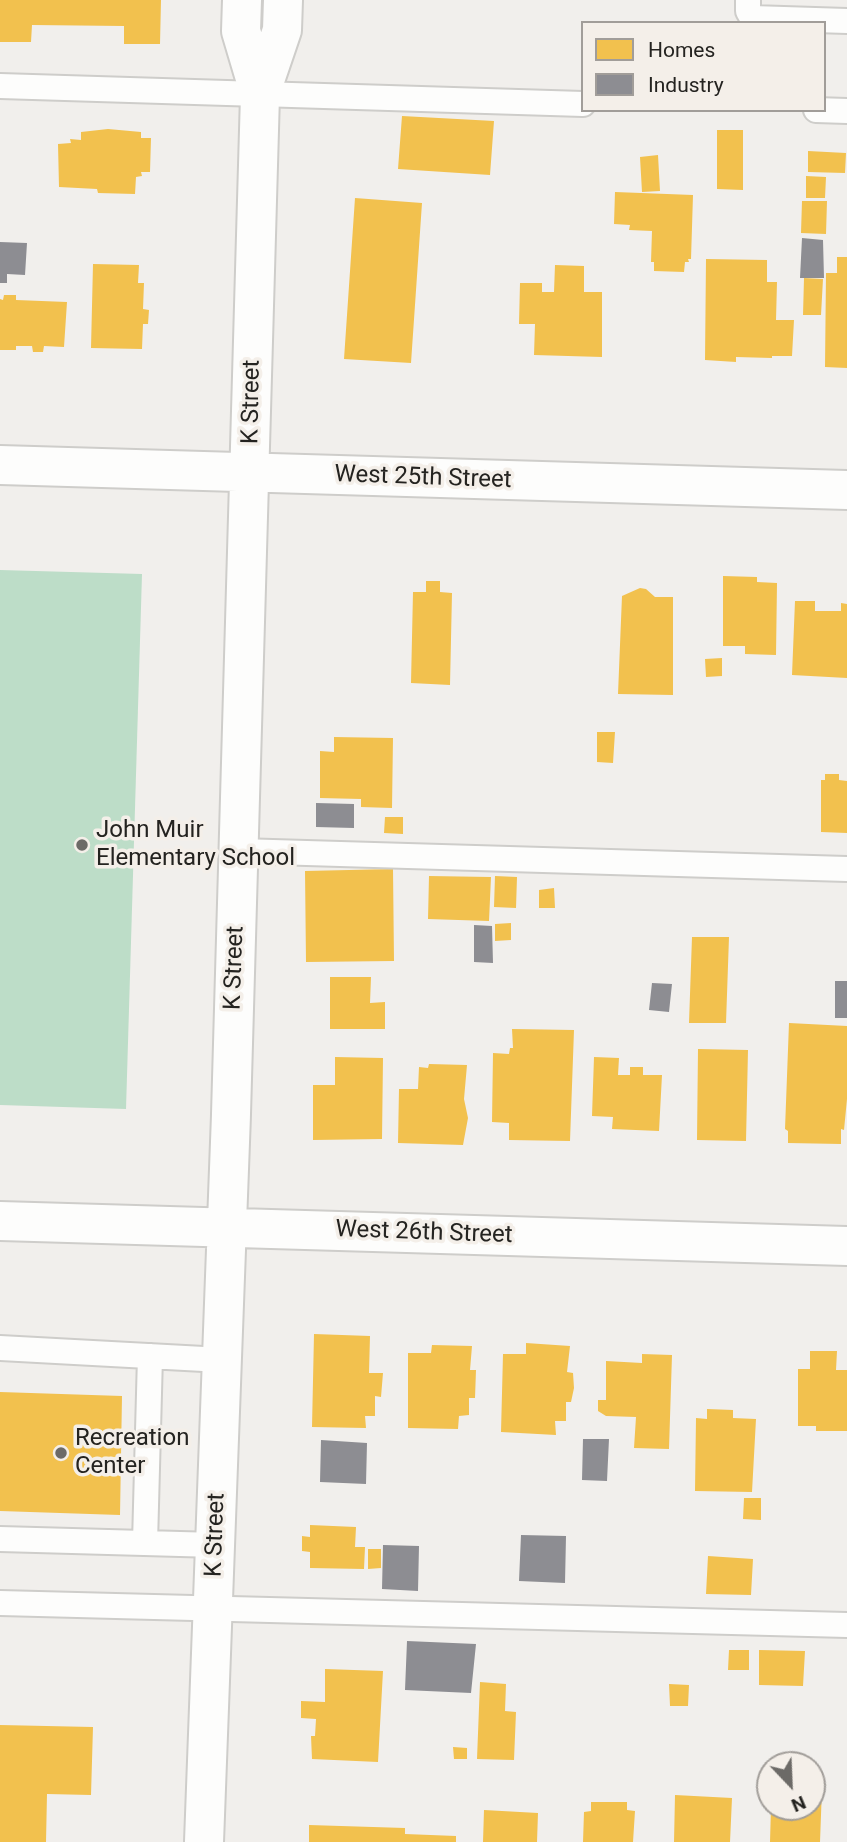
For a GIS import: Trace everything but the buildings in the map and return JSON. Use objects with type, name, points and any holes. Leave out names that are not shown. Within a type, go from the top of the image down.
[{"type":"street","name":"K Street","points":[[242,0],[241,31],[260,95]]},
{"type":"street","name":"K Street","points":[[204,1842],[239,851],[260,95],[282,30],[283,0]]},
{"type":"street","name":"West 25th Street","points":[[0,465],[847,490]]},
{"type":"street","name":"West 26th Street","points":[[0,1221],[847,1246]]},
{"type":"lane","points":[[748,0],[748,11],[752,18],[847,21]]},
{"type":"lane","points":[[0,86],[581,104]]},
{"type":"lane","points":[[826,110],[847,111]]},
{"type":"lane","points":[[239,851],[847,869]]},
{"type":"lane","points":[[0,1349],[222,1360]]},
{"type":"lane","points":[[145,1543],[150,1356]]},
{"type":"lane","points":[[0,1539],[216,1545]]},
{"type":"lane","points":[[0,1602],[847,1625]]},
{"type":"green space","name":"John Muir Elementary School","points":[[0,570],[142,574],[126,1109],[0,1105]]},
{"type":"place","name":"John Muir Elementary School","points":[[82,845]]},
{"type":"place","name":"Recreation Center","points":[[61,1453]]}]
